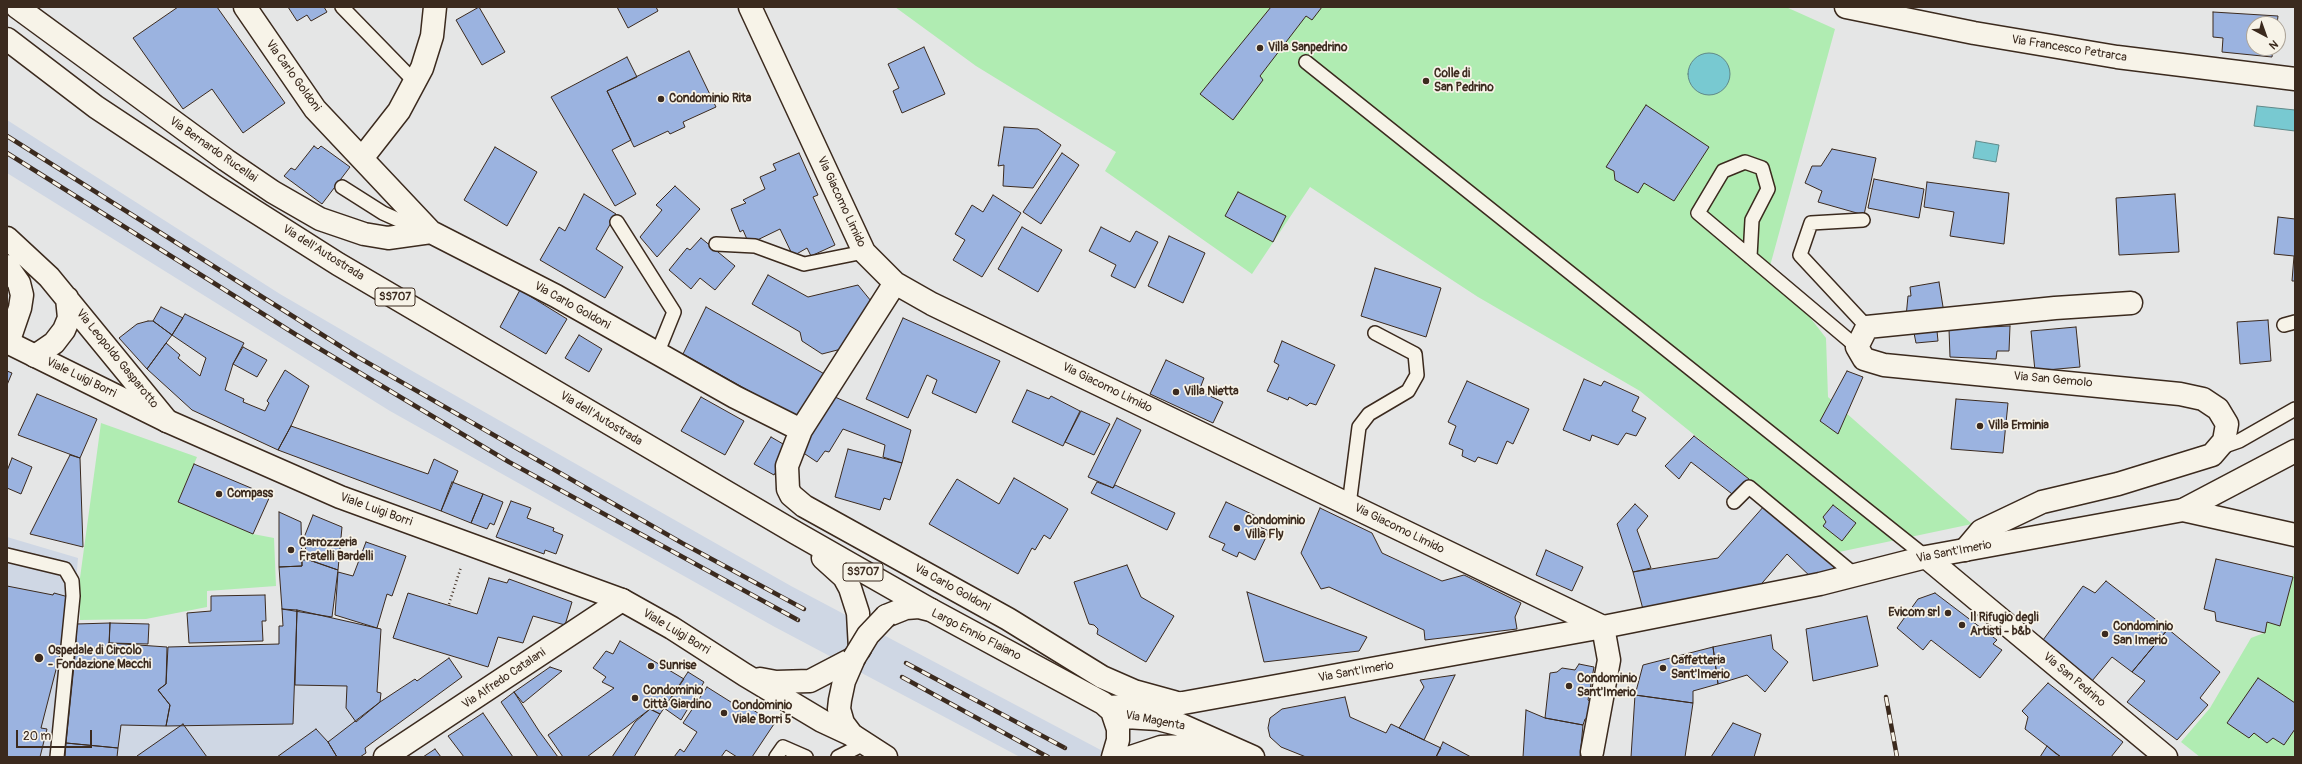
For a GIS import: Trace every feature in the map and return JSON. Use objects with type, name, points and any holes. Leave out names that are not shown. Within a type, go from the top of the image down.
[{"type":"main road","name":"Via Bernardo Rucellai","points":[[17,7],[226,160],[273,192],[320,219],[364,234],[388,238],[429,232]]},
{"type":"main road","name":"Via Carlo Goldoni","points":[[245,7],[315,109],[363,157],[429,232],[556,296],[735,397],[801,430]]},
{"type":"main road","points":[[363,157],[399,111],[422,68],[432,36],[435,7]]},
{"type":"main road","name":"Via Giacomo Limido","points":[[750,7],[864,252],[895,283],[932,304],[1603,627]]},
{"type":"main road","name":"Via Francesco Petrarca","points":[[1846,7],[1974,33],[2117,57],[2295,79]]},
{"type":"main road","name":"Via dell'Autostrada","points":[[7,39],[96,107],[218,188],[338,264],[796,534]]},
{"type":"main road","name":"Via Leopoldo Gasparotto","points":[[7,238],[40,267],[167,421]]},
{"type":"main road","points":[[7,266],[19,283],[22,295],[20,308],[7,343]]},
{"type":"main road","name":"Via Carlo Goldoni","points":[[895,283],[801,430],[787,466],[788,489],[797,501],[1008,619],[1102,677],[1134,691],[1178,703]]},
{"type":"main road","name":"Via Leopoldo Gasparotto","points":[[35,356],[54,343],[64,330],[69,318],[67,298]]},
{"type":"main road","points":[[1857,347],[1867,327],[2055,308],[2131,304]]},
{"type":"main road","name":"Viale Luigi Borri","points":[[7,343],[167,421],[340,497],[622,600],[678,632],[745,675],[822,721],[858,740]]},
{"type":"main road","name":"Via San Gemolo","points":[[1857,347],[1864,359],[1884,365],[2139,388],[2203,398],[2218,409],[2227,424],[2224,441],[2219,448]]},
{"type":"main road","points":[[1965,550],[1981,531],[2042,502],[2188,464],[2212,455],[2219,448]]},
{"type":"main road","name":"Via Sant'Imerio","points":[[1110,709],[1178,703],[1603,627],[1820,584],[1926,557],[2183,510],[2295,451]]},
{"type":"main road","points":[[2183,510],[2295,535]]},
{"type":"main road","name":"SS707","points":[[796,534],[931,610]]},
{"type":"main road","name":"SS707","points":[[796,534],[844,577],[850,588],[858,613],[857,654]]},
{"type":"main road","name":"Via San Pedrino","points":[[1926,557],[2166,757]]},
{"type":"main road","name":"Via Alfredo Catalani","points":[[385,757],[622,600]]},
{"type":"main road","name":"Largo Ennio Flaiano","points":[[886,757],[858,740],[843,723],[839,709],[844,681],[868,635],[886,616],[906,608],[918,607],[931,610],[1080,690],[1110,709]]},
{"type":"main road","points":[[1592,752],[1609,660],[1603,627]]},
{"type":"main road","name":"Viale Luigi Borri","points":[[745,675],[776,682],[801,683],[810,681],[857,654]]},
{"type":"main road","points":[[1110,709],[1118,729],[1116,748]]},
{"type":"main road","name":"Via Magenta","points":[[1110,709],[1125,716],[1158,719],[1181,725],[1248,755]]},
{"type":"main road","name":"Via Magenta","points":[[1131,757],[1161,747],[1176,746],[1215,753],[1248,755]]},
{"type":"lane","points":[[342,7],[415,82]]},
{"type":"lane","points":[[1306,62],[1926,557]]},
{"type":"lane","points":[[1750,256],[1752,220],[1768,190],[1762,168],[1745,162],[1723,171],[1698,213],[1857,347]]},
{"type":"lane","points":[[342,187],[382,213],[429,232]]},
{"type":"lane","points":[[1863,220],[1811,223],[1800,255],[1867,327]]},
{"type":"lane","points":[[617,222],[674,312],[657,354]]},
{"type":"lane","points":[[716,244],[755,246],[804,264],[864,252]]},
{"type":"lane","points":[[1349,505],[1360,427],[1369,414],[1408,392],[1417,375],[1415,354],[1375,333]]},
{"type":"lane","points":[[2219,448],[2239,441],[2295,409]]},
{"type":"lane","points":[[1734,502],[1749,487],[1855,575]]},
{"type":"lane","points":[[7,555],[65,569],[72,581],[73,596],[57,757]]},
{"type":"lane","points":[[838,757],[858,740]]},
{"type":"lane","points":[[776,757],[783,747],[806,757]]},
{"type":"path","points":[[449,604],[462,563]]},
{"type":"shaded area","points":[[7,120],[280,294],[414,372],[791,586],[1114,757],[1020,757],[773,626],[390,411],[7,173]]},
{"type":"shaded area","points":[[279,512],[301,522],[302,560],[309,560],[332,617],[381,629],[377,692],[381,693],[380,702],[356,722],[360,757],[67,757],[76,646],[166,666],[168,647],[278,644],[279,626],[283,626],[279,567]]},
{"type":"shaded area","name":"Ospedale di Circolo - Fondazione Macchi","points":[[7,537],[78,558],[62,757],[7,757]]},
{"type":"green space","points":[[895,7],[1786,7],[1835,29],[1770,266],[1826,338],[1828,397],[1972,524],[1839,552],[1640,391],[1478,297],[1310,187],[1252,274],[1105,171],[1116,152],[976,66]]},
{"type":"green space","points":[[101,423],[197,457],[178,502],[253,534],[274,538],[276,586],[207,591],[207,607],[146,619],[80,620],[80,578]]},
{"type":"green space","points":[[2295,569],[2295,757],[2200,757],[2181,742],[2210,708],[2251,638],[2264,633],[2267,622],[2280,625]]},
{"type":"water","points":[[1709,53],[1724,59],[1730,74],[1724,89],[1709,95],[1694,89],[1688,74],[1694,59]]},
{"type":"water","points":[[2257,106],[2295,110],[2295,131],[2254,126]]},
{"type":"water","points":[[1976,141],[1999,145],[1996,162],[1973,158]]},
{"type":"building","points":[[178,7],[217,7],[285,103],[243,133],[212,89],[183,109],[133,38]]},
{"type":"building","points":[[288,7],[324,7],[327,12],[311,21],[307,15],[297,21]]},
{"type":"building","points":[[479,7],[505,52],[482,65],[456,20]]},
{"type":"building","points":[[617,7],[656,7],[658,11],[628,28]]},
{"type":"building","name":"Villa Sanpedrino","points":[[1271,7],[1322,7],[1312,20],[1306,16],[1260,76],[1263,80],[1233,120],[1200,94]]},
{"type":"building","points":[[2213,12],[2278,16],[2246,16],[2246,54],[2222,52],[2223,38],[2213,37]]},
{"type":"building","points":[[924,47],[945,94],[902,113],[893,91],[899,88],[888,64]]},
{"type":"building","name":"Condominio Rita","points":[[689,51],[716,107],[683,122],[685,127],[670,134],[668,131],[634,147],[607,91]]},
{"type":"building","points":[[627,57],[637,77],[607,91],[631,140],[612,150],[636,194],[615,206],[551,97]]},
{"type":"building","points":[[1646,105],[1709,147],[1674,201],[1644,183],[1638,193],[1615,180],[1614,171],[1606,167]]},
{"type":"building","points":[[1004,127],[1038,129],[1061,145],[1033,188],[1003,186],[1004,165],[998,166]]},
{"type":"building","points":[[314,146],[318,149],[321,146],[350,167],[322,204],[284,176],[291,168],[295,170]]},
{"type":"building","points":[[495,147],[537,172],[507,226],[464,200]]},
{"type":"building","points":[[1832,149],[1876,158],[1864,215],[1818,202],[1822,191],[1805,183],[1812,166],[1821,166]]},
{"type":"building","points":[[799,153],[818,195],[813,197],[835,245],[811,256],[807,248],[793,256],[780,229],[749,244],[743,230],[740,232],[731,209],[746,203],[743,200],[765,189],[760,177],[776,170],[773,164]]},
{"type":"building","points":[[1062,153],[1079,165],[1041,224],[1023,212]]},
{"type":"building","points":[[1874,179],[1924,189],[1919,218],[1868,208]]},
{"type":"building","points":[[1927,182],[2009,193],[2004,244],[1950,236],[1954,212],[1924,207]]},
{"type":"building","points":[[675,186],[700,209],[657,257],[640,237],[662,210],[656,205]]},
{"type":"building","points":[[1238,192],[1286,216],[1273,242],[1225,216]]},
{"type":"building","points":[[584,194],[616,214],[596,249],[623,267],[605,298],[540,260],[559,227],[565,231]]},
{"type":"building","points":[[2175,194],[2179,252],[2119,255],[2116,198]]},
{"type":"building","points":[[993,195],[1021,213],[982,277],[953,260],[965,240],[955,234],[972,205],[983,212]]},
{"type":"building","points":[[2278,217],[2295,219],[2295,281],[2292,281],[2294,256],[2274,254]]},
{"type":"building","points":[[1022,227],[1062,250],[1038,292],[998,269]]},
{"type":"building","points":[[1101,227],[1130,242],[1136,231],[1158,242],[1135,288],[1111,276],[1116,265],[1089,251]]},
{"type":"building","points":[[1169,236],[1205,253],[1183,303],[1148,286]]},
{"type":"building","points":[[701,238],[735,266],[715,290],[700,278],[691,289],[669,270],[687,248],[690,250]]},
{"type":"building","points":[[1375,268],[1441,288],[1426,337],[1361,316]]},
{"type":"building","points":[[768,275],[808,297],[858,285],[871,301],[849,347],[822,354],[802,341],[800,332],[752,304]]},
{"type":"building","points":[[1939,282],[1944,313],[1906,317],[1908,296],[1911,296],[1910,287]]},
{"type":"building","points":[[520,290],[567,319],[546,354],[500,327]]},
{"type":"building","points":[[161,307],[183,318],[172,335],[153,321]]},
{"type":"building","points":[[706,307],[828,376],[803,421],[683,354]]},
{"type":"building","points":[[185,314],[244,343],[233,364],[225,390],[244,399],[243,402],[265,411],[269,403],[267,401],[285,370],[309,386],[291,426],[278,450],[192,410],[147,369],[166,343],[180,355],[178,358],[200,376],[206,358],[172,335]]},
{"type":"building","points":[[903,318],[1000,361],[976,413],[932,393],[937,380],[927,375],[908,418],[866,399]]},
{"type":"building","points":[[2268,320],[2271,361],[2240,364],[2237,322]]},
{"type":"building","points":[[153,321],[172,335],[147,369],[119,338],[137,324]]},
{"type":"building","points":[[2010,326],[2009,351],[1997,351],[1996,359],[1950,357],[1949,329]]},
{"type":"building","points":[[2076,327],[2080,367],[2035,371],[2031,331]]},
{"type":"building","points":[[1937,331],[1938,341],[1916,343],[1914,333]]},
{"type":"building","points":[[579,335],[602,349],[589,372],[565,358]]},
{"type":"building","points":[[1282,341],[1335,365],[1316,405],[1310,403],[1307,406],[1289,397],[1288,400],[1267,391],[1279,365],[1274,362]]},
{"type":"building","points":[[243,347],[267,360],[257,377],[233,364]]},
{"type":"building","name":"Villa Nietta","points":[[1166,360],[1204,378],[1199,391],[1223,402],[1213,423],[1150,394]]},
{"type":"building","points":[[7,371],[12,373],[7,385]]},
{"type":"building","points":[[1847,371],[1863,377],[1838,434],[1820,421]]},
{"type":"building","points":[[1584,379],[1601,386],[1604,381],[1639,397],[1632,411],[1646,418],[1636,436],[1626,433],[1618,445],[1592,435],[1590,441],[1563,430]]},
{"type":"building","points":[[1467,381],[1529,409],[1513,444],[1507,441],[1497,464],[1478,457],[1475,462],[1462,456],[1463,450],[1449,444],[1456,426],[1448,422]]},
{"type":"building","points":[[1027,390],[1049,399],[1051,396],[1080,411],[1063,446],[1012,422]]},
{"type":"building","points":[[37,394],[97,419],[80,458],[18,435]]},
{"type":"building","points":[[828,394],[911,430],[902,463],[883,457],[885,445],[843,429],[829,452],[825,451],[817,462],[802,452]]},
{"type":"building","points":[[701,397],[744,421],[725,455],[681,431]]},
{"type":"building","name":"Villa Erminia","points":[[1956,399],[2008,403],[2003,453],[1951,449]]},
{"type":"building","points":[[1081,411],[1110,424],[1094,455],[1065,442]]},
{"type":"building","points":[[1117,418],[1141,430],[1113,488],[1088,477]]},
{"type":"building","points":[[291,426],[428,474],[434,459],[458,471],[441,511],[278,450]]},
{"type":"building","points":[[1694,436],[1749,479],[1736,497],[1691,462],[1679,479],[1665,466]]},
{"type":"building","points":[[771,437],[790,448],[774,475],[754,464]]},
{"type":"building","points":[[848,449],[902,463],[890,500],[884,498],[880,510],[835,497]]},
{"type":"building","points":[[70,455],[80,458],[83,547],[30,534]]},
{"type":"building","points":[[12,458],[32,467],[21,494],[7,488],[7,471]]},
{"type":"building","points":[[194,464],[270,496],[253,534],[178,502]]},
{"type":"building","points":[[1014,478],[1068,509],[1050,539],[1044,535],[1035,550],[1032,548],[1018,574],[929,524],[957,479],[999,504]]},
{"type":"building","points":[[452,482],[483,494],[471,523],[441,511]]},
{"type":"building","points":[[1097,482],[1113,488],[1115,485],[1175,513],[1167,530],[1091,493]]},
{"type":"building","points":[[483,494],[503,502],[494,525],[490,523],[487,529],[471,523]]},
{"type":"building","points":[[511,501],[531,508],[527,518],[554,528],[553,531],[563,535],[556,554],[545,550],[544,554],[496,537]]},
{"type":"building","name":"Condominio Villa Fly","points":[[1226,502],[1256,516],[1253,524],[1269,531],[1255,560],[1239,552],[1237,557],[1222,550],[1225,544],[1209,537]]},
{"type":"building","points":[[1635,504],[1648,516],[1637,530],[1651,568],[1633,572],[1617,524]]},
{"type":"building","points":[[1765,505],[1833,561],[1834,569],[1822,581],[1816,582],[1787,554],[1757,589],[1644,613],[1633,572],[1718,558]]},
{"type":"building","points":[[1833,505],[1856,523],[1842,541],[1823,526],[1826,522],[1823,517]]},
{"type":"building","points":[[1320,508],[1372,533],[1382,553],[1442,581],[1464,575],[1521,603],[1515,617],[1517,629],[1425,640],[1424,630],[1329,587],[1321,589],[1301,553]]},
{"type":"building","points":[[279,512],[301,522],[302,566],[279,567]]},
{"type":"building","points":[[313,515],[342,527],[338,570],[309,560],[303,540]]},
{"type":"building","points":[[366,542],[406,556],[392,596],[387,594],[377,628],[335,615],[338,572],[353,576]]},
{"type":"building","points":[[1546,550],[1583,567],[1572,591],[1536,575]]},
{"type":"building","points":[[2216,559],[2293,577],[2280,626],[2267,622],[2265,633],[2216,621],[2215,612],[2204,609]]},
{"type":"building","points":[[302,560],[309,560],[338,570],[332,617],[282,609],[279,567],[302,566]]},
{"type":"building","points":[[1127,565],[1141,597],[1174,616],[1146,662],[1097,634],[1098,629],[1094,625],[1089,624],[1074,582]]},
{"type":"building","points":[[489,578],[507,583],[509,579],[572,602],[565,625],[533,616],[523,643],[498,637],[488,667],[393,638],[408,593],[477,614]]},
{"type":"building","name":"Condominio San Imerio","points":[[2106,581],[2168,629],[2132,672],[2112,657],[2092,681],[2043,640],[2083,586],[2095,593]]},
{"type":"building","name":"Ospedale di Circolo - Fondazione Macchi","points":[[7,586],[53,595],[54,593],[72,598],[68,623],[41,728],[47,729],[40,757],[7,757]]},
{"type":"building","points":[[1247,592],[1367,637],[1359,651],[1264,662]]},
{"type":"building","points":[[1935,593],[1997,640],[1993,644],[2002,650],[1980,678],[1931,640],[1923,650],[1897,628],[1918,599]]},
{"type":"building","points":[[265,595],[266,621],[262,621],[263,641],[189,643],[187,613],[211,611],[211,596]]},
{"type":"building","points":[[282,609],[297,610],[293,724],[166,726],[170,705],[158,690],[166,684],[168,647],[279,644],[279,626],[283,626]]},
{"type":"building","points":[[297,610],[381,629],[377,692],[381,693],[380,702],[356,722],[346,708],[347,686],[295,685]]},
{"type":"building","points":[[1867,616],[1878,666],[1813,681],[1806,629]]},
{"type":"building","points":[[110,623],[149,624],[148,644],[109,643]]},
{"type":"building","points":[[110,623],[109,650],[76,646],[76,624]]},
{"type":"building","points":[[2168,629],[2220,672],[2200,698],[2208,705],[2177,740],[2127,702],[2145,681],[2132,672]]},
{"type":"building","points":[[1771,635],[1773,649],[1788,662],[1765,692],[1747,675],[1718,684],[1713,647]]},
{"type":"building","name":"Condominio Città Giardino","points":[[620,641],[684,679],[660,714],[650,709],[587,757],[563,757],[548,735],[614,688],[602,682],[606,677],[593,668],[606,651],[613,654]]},
{"type":"building","points":[[109,643],[167,647],[166,684],[158,690],[170,705],[166,726],[121,725],[118,748],[66,743],[76,646],[109,650]]},
{"type":"building","points":[[1713,647],[1718,684],[1693,691],[1693,703],[1635,695],[1643,665]]},
{"type":"building","points":[[449,658],[462,677],[365,748],[366,753],[360,757],[337,757],[328,742],[380,702],[415,679],[417,681]]},
{"type":"building","name":"Condominio Sant'Imerio","points":[[1579,664],[1594,667],[1588,700],[1591,702],[1590,719],[1585,719],[1583,725],[1545,718],[1550,673],[1557,672],[1562,668],[1575,670]]},
{"type":"building","points":[[550,667],[562,671],[523,703],[514,692]]},
{"type":"building","points":[[688,672],[704,682],[681,720],[664,708]]},
{"type":"building","points":[[1455,675],[1424,740],[1399,728],[1424,687],[1420,680]]},
{"type":"building","points":[[2258,678],[2295,703],[2295,729],[2284,745],[2273,738],[2267,743],[2254,733],[2249,738],[2227,723]]},
{"type":"building","points":[[2048,683],[2123,742],[2111,757],[2061,757],[2025,729],[2028,717],[2022,711]]},
{"type":"building","name":"Condominio Viale Borri 5","points":[[707,687],[734,704],[737,699],[774,724],[752,757],[737,757],[726,750],[721,757],[674,757],[680,749],[684,752],[697,732],[683,723]]},
{"type":"building","points":[[514,692],[558,757],[538,757],[501,702]]},
{"type":"building","points":[[1635,695],[1693,703],[1685,757],[1631,757]]},
{"type":"building","points":[[1345,697],[1350,717],[1386,733],[1391,724],[1441,748],[1436,757],[1306,757],[1281,747],[1270,737],[1268,728],[1270,718],[1282,709]]},
{"type":"building","points":[[650,709],[660,714],[634,757],[612,757],[635,722]]},
{"type":"building","points":[[1526,710],[1545,718],[1583,725],[1580,757],[1523,757]]},
{"type":"building","points":[[483,713],[513,757],[464,757],[448,736]]},
{"type":"building","points":[[1733,723],[1761,734],[1754,757],[1711,757]]},
{"type":"building","points":[[183,724],[207,757],[137,757],[137,756]]},
{"type":"building","points":[[316,729],[328,742],[337,757],[277,757]]},
{"type":"building","points":[[1443,742],[1471,757],[1436,757]]},
{"type":"building","points":[[66,743],[118,748],[117,757],[65,757]]},
{"type":"building","points":[[2047,746],[2055,753],[2061,757],[2040,757]]},
{"type":"building","points":[[435,749],[441,757],[423,757]]},
{"type":"railway","points":[[7,136],[356,356],[682,543],[804,609]]},
{"type":"railway","points":[[7,153],[295,334],[509,462],[798,620]]},
{"type":"railway","points":[[906,663],[1065,748]]},
{"type":"railway","points":[[902,677],[1048,757]]},
{"type":"railway","points":[[1886,697],[1897,757]]},
{"type":"place","name":"Villa Sanpedrino","points":[[1260,48]]},
{"type":"place","name":"Colle di San Pedrino","points":[[1426,81]]},
{"type":"place","name":"Condominio Rita","points":[[661,99]]},
{"type":"place","name":"Villa Nietta","points":[[1176,392]]},
{"type":"place","name":"Villa Erminia","points":[[1980,426]]},
{"type":"place","name":"Compass","points":[[219,494]]},
{"type":"place","name":"Condominio Villa Fly","points":[[1237,528]]},
{"type":"place","name":"Carrozzeria Fratelli Bardelli","points":[[291,550]]},
{"type":"place","name":"Evicom srl","points":[[1948,613]]},
{"type":"place","name":"Il Rifugio degli Artisti - b&b","points":[[1962,625]]},
{"type":"place","name":"Condominio San Imerio","points":[[2105,634]]},
{"type":"place","name":"Ospedale di Circolo - Fondazione Macchi","points":[[39,658]]},
{"type":"place","name":"Sunrise","points":[[651,666]]},
{"type":"place","name":"Caffetteria Sant'Imerio","points":[[1663,668]]},
{"type":"place","name":"Condominio Sant'Imerio","points":[[1569,686]]},
{"type":"place","name":"Condominio Città Giardino","points":[[635,698]]},
{"type":"place","name":"Condominio Viale Borri 5","points":[[724,713]]}]
